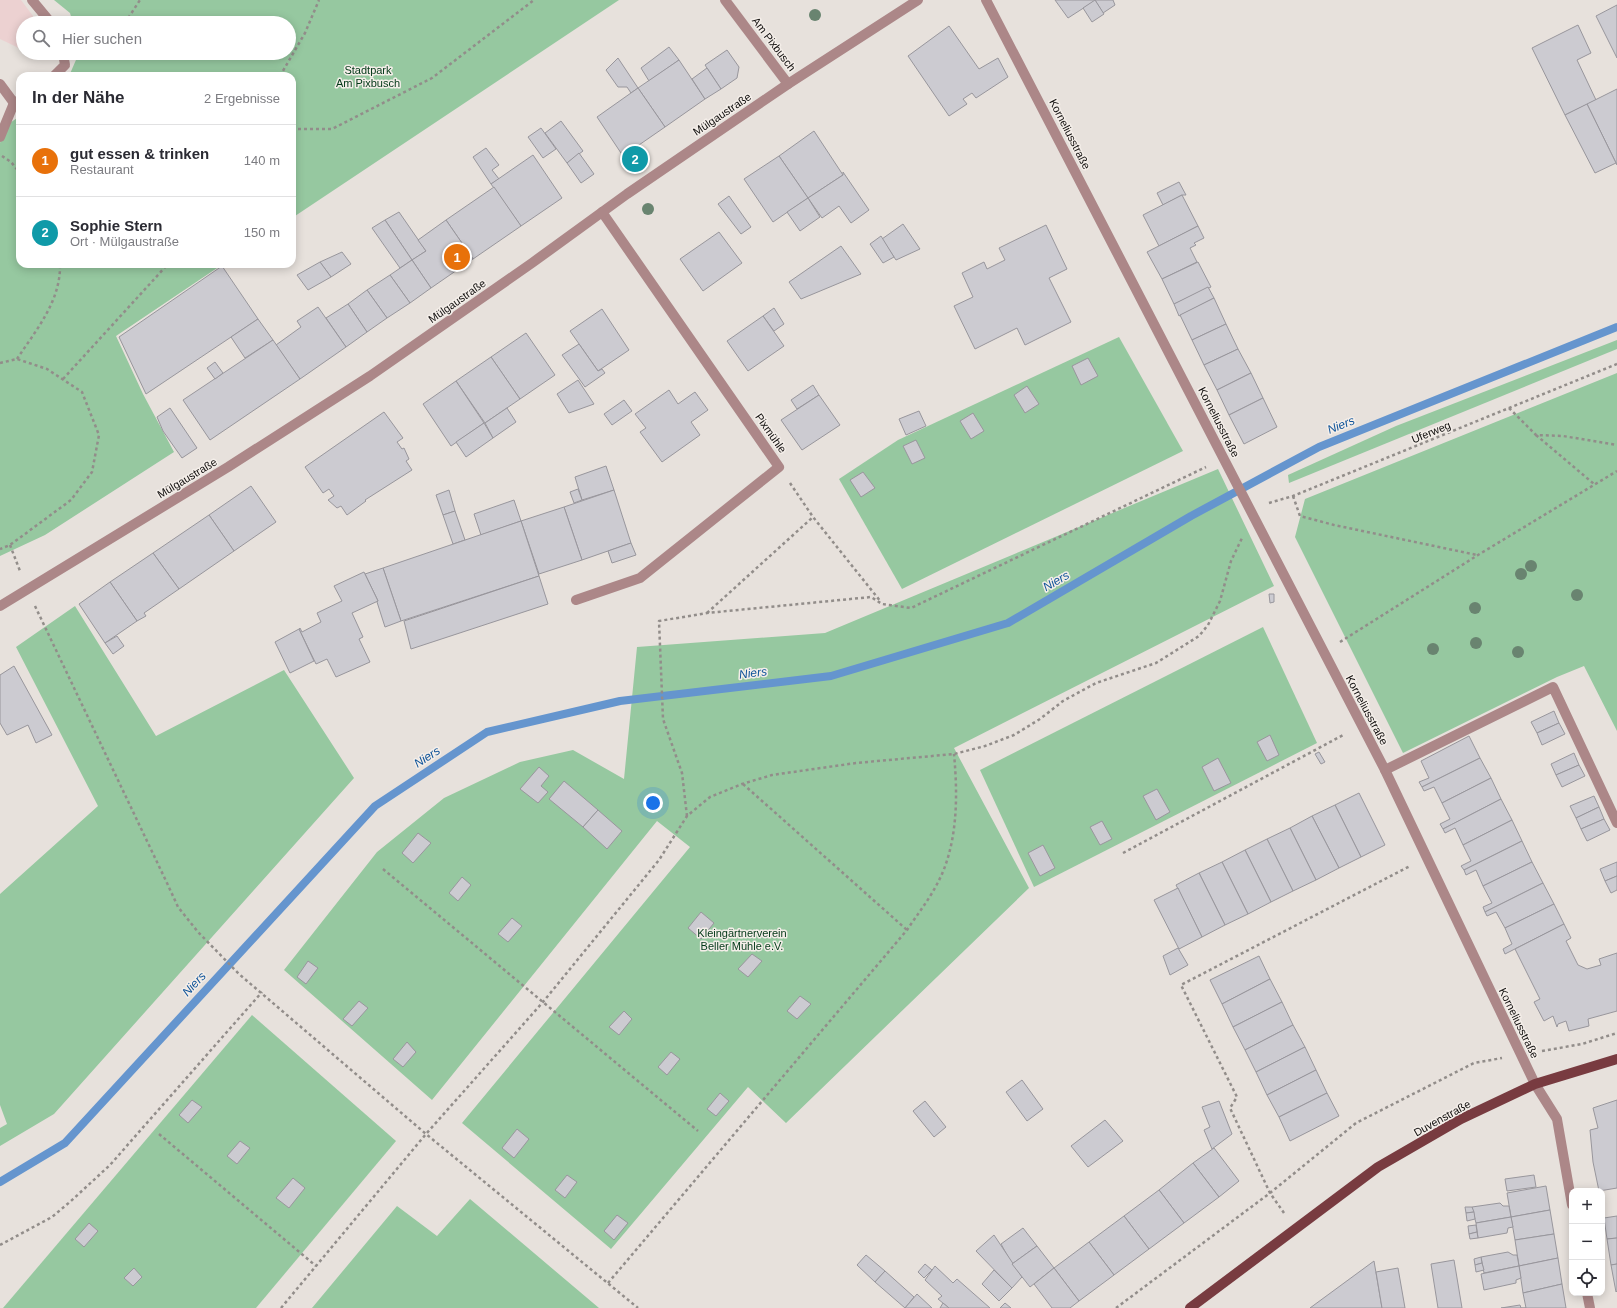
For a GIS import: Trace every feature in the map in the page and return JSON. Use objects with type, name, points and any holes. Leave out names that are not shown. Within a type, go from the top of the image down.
[{"type":"main road","name":"Duvenstraße","points":[[1190,1308],[1378,1167],[1461,1119],[1535,1084],[1617,1059]]},
{"type":"street","points":[[32,0],[46,16]]},
{"type":"street","name":"Am Pixbusch","points":[[726,0],[788,84]]},
{"type":"street","name":"Mülgaustraße","points":[[0,606],[234,464],[370,376],[532,263],[602,212],[788,84],[918,0]]},
{"type":"street","name":"Korneliusstraße","points":[[986,0],[1384,770],[1535,1084],[1557,1119],[1569,1188]]},
{"type":"street","points":[[58,72],[65,65],[64,60]]},
{"type":"street","points":[[0,84],[16,100]]},
{"type":"street","points":[[0,136],[16,103]]},
{"type":"street","name":"Pixmühle","points":[[576,600],[640,578],[779,467],[602,212]]},
{"type":"street","points":[[1384,770],[1553,687],[1617,823]]},
{"type":"street","points":[[1588,1296],[1590,1308]]},
{"type":"path","points":[[130,16],[140,0]]},
{"type":"path","points":[[296,48],[305,33],[319,0]]},
{"type":"path","points":[[296,129],[332,129],[432,78],[534,0]]},
{"type":"path","points":[[282,72],[289,60]]},
{"type":"path","points":[[0,155],[11,162],[16,168]]},
{"type":"path","points":[[16,359],[42,322],[57,293],[60,268]]},
{"type":"path","points":[[62,379],[164,268]]},
{"type":"path","points":[[0,363],[16,359],[47,369],[82,392],[99,435],[92,472],[71,500],[10,545],[0,549]]},
{"type":"path","name":"Uferweg","points":[[1248,506],[1293,496],[1617,364]]},
{"type":"path","points":[[1509,408],[1536,435],[1594,484]]},
{"type":"path","points":[[1536,435],[1563,436],[1617,445]]},
{"type":"path","points":[[687,816],[682,773],[663,719],[661,637],[659,621],[707,613],[871,597],[882,604],[911,608],[1224,459]]},
{"type":"path","points":[[779,467],[813,517],[882,604]]},
{"type":"path","points":[[1324,654],[1349,635],[1617,471]]},
{"type":"path","points":[[1293,496],[1300,516],[1334,526],[1478,555]]},
{"type":"path","points":[[707,613],[813,517]]},
{"type":"path","points":[[281,1308],[426,1134],[543,1002],[659,860],[687,816],[710,797],[742,784],[772,775],[801,770],[954,754],[985,746],[1014,735],[1040,719],[1063,701],[1096,683],[1156,663],[1198,636],[1208,625],[1220,601],[1231,561],[1253,518]]},
{"type":"path","points":[[10,545],[28,590],[178,907],[220,956],[239,974],[262,992],[426,1134],[638,1308]]},
{"type":"path","points":[[1123,852],[1361,726]]},
{"type":"path","points":[[608,1283],[907,930],[936,886],[949,852],[955,816],[956,780],[954,754]]},
{"type":"path","points":[[742,784],[907,930]]},
{"type":"path","points":[[1294,1229],[1270,1193],[1230,1108],[1237,1097],[1181,985],[1426,857]]},
{"type":"path","points":[[383,869],[698,1132]]},
{"type":"path","points":[[0,1245],[52,1217],[72,1201],[110,1165],[262,992]]},
{"type":"path","points":[[1116,1308],[1270,1193],[1356,1123],[1474,1063],[1582,1044],[1617,1033]]},
{"type":"path","points":[[159,1134],[316,1266]]},
{"type":"shaded area","points":[[0,0],[21,0],[33,16],[16,16],[16,47],[0,39]]},
{"type":"green space","name":"Stadtpark Am Pixbusch","points":[[54,0],[619,0],[296,215],[296,72],[71,72],[76,60],[296,60],[296,16],[71,16],[70,13]]},
{"type":"green space","points":[[16,119],[16,268],[217,268],[116,336],[143,394],[174,452],[45,535],[0,556],[0,143],[4,127]]},
{"type":"green space","points":[[1119,337],[1183,451],[902,589],[839,479],[898,440]]},
{"type":"green space","points":[[1617,340],[1617,349],[1289,483],[1288,475],[1396,426]]},
{"type":"green space","points":[[1617,373],[1617,731],[1584,666],[1557,677],[1403,753],[1295,537],[1305,499]]},
{"type":"green space","name":"Kleingärtnerverein Beller Mühle e.V.","points":[[1218,469],[1274,586],[954,748],[1029,888],[786,1123],[748,1087],[611,1249],[462,1123],[690,847],[657,821],[432,1100],[284,970],[377,852],[444,798],[520,762],[573,750],[624,779],[637,647],[825,633]]},
{"type":"green space","points":[[75,606],[156,736],[284,670],[354,778],[54,1114],[0,1146],[0,1128],[7,1124],[0,1105],[0,894],[98,806],[16,647]]},
{"type":"green space","points":[[1263,627],[1317,743],[1034,887],[980,770]]},
{"type":"green space","points":[[252,1015],[396,1141],[256,1308],[3,1308]]},
{"type":"green space","points":[[470,1199],[599,1308],[312,1308],[397,1206],[437,1236]]},
{"type":"building","points":[[1055,0],[1096,0],[1068,18]]},
{"type":"building","points":[[1095,0],[1113,0],[1115,5],[1103,13]]},
{"type":"building","points":[[1095,0],[1104,14],[1092,22],[1083,8]]},
{"type":"building","points":[[1617,5],[1617,58],[1596,16]]},
{"type":"building","points":[[1578,25],[1591,53],[1577,60],[1596,100],[1565,115],[1532,48]]},
{"type":"building","points":[[949,26],[979,69],[998,58],[1008,77],[976,98],[972,93],[963,99],[967,104],[949,116],[908,56]]},
{"type":"building","points":[[669,47],[679,60],[649,81],[641,68]]},
{"type":"building","points":[[727,50],[739,67],[737,78],[721,89],[705,65]]},
{"type":"building","points":[[618,58],[638,88],[631,93],[627,87],[618,87],[606,70]]},
{"type":"building","points":[[679,60],[705,99],[665,127],[638,88]]},
{"type":"building","points":[[707,68],[721,89],[705,99],[692,79]]},
{"type":"building","points":[[638,88],[665,127],[623,156],[597,117]]},
{"type":"building","points":[[1617,89],[1617,165],[1587,104]]},
{"type":"building","points":[[1587,104],[1616,163],[1595,173],[1565,115]]},
{"type":"building","points":[[561,121],[583,151],[567,163],[545,133]]},
{"type":"building","points":[[541,128],[556,149],[543,158],[528,137]]},
{"type":"building","points":[[814,131],[843,175],[808,198],[779,156]]},
{"type":"building","points":[[486,148],[499,165],[492,170],[499,179],[491,184],[473,157]]},
{"type":"building","points":[[579,153],[594,174],[581,183],[567,163]]},
{"type":"building","points":[[533,155],[562,198],[521,226],[491,184]]},
{"type":"building","points":[[779,156],[808,198],[773,222],[744,179]]},
{"type":"building","points":[[843,172],[869,210],[851,223],[839,206],[822,218],[808,198],[843,175]]},
{"type":"building","points":[[1179,182],[1186,195],[1182,195],[1163,205],[1157,193]]},
{"type":"building","points":[[494,187],[521,226],[473,259],[446,220]]},
{"type":"building","points":[[1182,195],[1198,226],[1159,246],[1143,215]]},
{"type":"building","points":[[729,196],[751,227],[741,234],[718,204]]},
{"type":"building","points":[[808,198],[820,217],[800,231],[787,212]]},
{"type":"building","points":[[399,212],[426,251],[412,260],[385,220]]},
{"type":"building","points":[[385,220],[412,260],[400,268],[372,228]]},
{"type":"building","points":[[446,220],[473,259],[431,288],[412,260],[426,251],[418,240]]},
{"type":"building","points":[[903,224],[920,249],[896,260],[882,239]]},
{"type":"building","points":[[1046,225],[1067,269],[1049,278],[1071,322],[1025,345],[1017,328],[975,349],[954,306],[973,297],[962,273],[984,262],[987,269],[1005,260],[999,248]]},
{"type":"building","points":[[1198,226],[1204,238],[1194,243],[1196,245],[1190,248],[1197,262],[1162,279],[1147,252]]},
{"type":"building","points":[[719,232],[742,263],[703,291],[680,259]]},
{"type":"building","points":[[881,236],[894,257],[883,263],[870,244]]},
{"type":"building","points":[[841,246],[861,274],[801,299],[789,282]]},
{"type":"building","points":[[342,252],[351,264],[331,277],[320,262]]},
{"type":"building","points":[[412,260],[431,288],[410,303],[390,275]]},
{"type":"building","points":[[320,262],[331,277],[308,290],[297,275]]},
{"type":"building","points":[[1198,262],[1211,287],[1174,304],[1162,279]]},
{"type":"building","points":[[219,268],[223,268],[258,319],[146,394],[119,337]]},
{"type":"building","points":[[390,275],[410,303],[387,318],[367,290]]},
{"type":"building","points":[[1208,287],[1214,298],[1179,316],[1174,304]]},
{"type":"building","points":[[367,290],[387,318],[367,332],[348,304]]},
{"type":"building","points":[[1214,298],[1226,324],[1192,340],[1180,315]]},
{"type":"building","points":[[348,304],[367,332],[346,347],[326,318]]},
{"type":"building","points":[[318,307],[346,347],[300,379],[276,345],[301,327],[297,321]]},
{"type":"building","points":[[774,308],[784,324],[774,331],[763,316]]},
{"type":"building","points":[[602,309],[629,350],[598,371],[570,331]]},
{"type":"building","points":[[763,316],[784,346],[748,371],[727,341]]},
{"type":"building","points":[[258,319],[273,340],[245,358],[231,337]]},
{"type":"building","points":[[1226,324],[1238,349],[1204,365],[1192,340]]},
{"type":"building","points":[[526,333],[555,375],[520,399],[491,357]]},
{"type":"building","points":[[273,340],[300,379],[210,440],[183,400]]},
{"type":"building","points":[[579,344],[598,371],[602,369],[605,373],[585,387],[562,355]]},
{"type":"building","points":[[1238,349],[1251,373],[1217,390],[1204,365]]},
{"type":"building","points":[[491,357],[520,399],[485,423],[456,381]]},
{"type":"building","points":[[1088,358],[1098,376],[1081,385],[1072,366]]},
{"type":"building","points":[[215,362],[223,373],[215,379],[207,368]]},
{"type":"building","points":[[1251,373],[1263,398],[1229,415],[1217,390]]},
{"type":"building","points":[[578,380],[594,404],[569,413],[557,394]]},
{"type":"building","points":[[456,381],[484,423],[451,446],[423,404]]},
{"type":"building","points":[[813,385],[819,395],[797,409],[791,400]]},
{"type":"building","points":[[1027,386],[1039,404],[1025,413],[1014,395]]},
{"type":"building","points":[[669,390],[678,404],[695,392],[708,410],[691,422],[700,435],[662,462],[640,432],[646,428],[635,414]]},
{"type":"building","points":[[819,395],[840,425],[802,450],[781,420]]},
{"type":"building","points":[[1263,398],[1277,427],[1244,444],[1229,415]]},
{"type":"building","points":[[624,400],[632,411],[612,425],[604,414]]},
{"type":"building","points":[[170,408],[197,448],[182,458],[163,431],[157,417]]},
{"type":"building","points":[[507,408],[516,422],[493,438],[485,423]]},
{"type":"building","points":[[919,411],[926,426],[906,435],[899,419]]},
{"type":"building","points":[[384,412],[403,438],[397,442],[402,449],[404,448],[409,459],[406,461],[412,470],[365,500],[366,501],[347,515],[341,506],[337,508],[328,500],[334,496],[329,489],[323,493],[305,467]]},
{"type":"building","points":[[973,413],[984,431],[971,439],[960,421]]},
{"type":"building","points":[[484,423],[493,438],[466,457],[456,442]]},
{"type":"building","points":[[916,440],[925,458],[912,464],[903,446]]},
{"type":"building","points":[[606,466],[614,490],[582,500],[575,477]]},
{"type":"building","points":[[863,472],[875,488],[861,497],[850,480]]},
{"type":"building","points":[[251,486],[276,522],[234,551],[209,515]]},
{"type":"building","points":[[578,489],[582,500],[574,503],[570,492]]},
{"type":"building","points":[[449,490],[455,511],[443,515],[436,495]]},
{"type":"building","points":[[614,490],[631,543],[582,560],[564,507]]},
{"type":"building","points":[[514,500],[521,521],[481,535],[474,514]]},
{"type":"building","points":[[564,507],[582,560],[539,574],[521,521]]},
{"type":"building","points":[[455,511],[465,540],[453,544],[443,515]]},
{"type":"building","points":[[209,515],[234,551],[179,589],[153,553]]},
{"type":"building","points":[[521,521],[539,576],[401,621],[383,568]]},
{"type":"building","points":[[631,543],[636,555],[612,563],[608,551]]},
{"type":"building","points":[[153,553],[179,589],[144,613],[146,616],[137,621],[110,582]]},
{"type":"building","points":[[383,568],[401,621],[385,627],[377,602],[378,601],[365,574]]},
{"type":"building","points":[[364,572],[378,601],[352,613],[363,637],[359,639],[370,662],[336,677],[327,659],[316,664],[299,629],[300,628],[302,632],[321,622],[317,613],[342,601],[334,586]]},
{"type":"building","points":[[539,576],[548,604],[411,649],[404,621]]},
{"type":"building","points":[[110,582],[137,621],[105,643],[79,604]]},
{"type":"building","points":[[1269,594],[1274,594],[1274,602],[1270,603]]},
{"type":"building","points":[[299,629],[314,661],[290,673],[275,642]]},
{"type":"building","points":[[117,636],[124,646],[113,654],[105,643]]},
{"type":"building","points":[[14,666],[52,735],[36,743],[28,725],[7,735],[0,723],[0,675]]},
{"type":"building","points":[[1554,711],[1559,723],[1537,733],[1531,722]]},
{"type":"building","points":[[1559,723],[1565,734],[1542,745],[1537,733]]},
{"type":"building","points":[[1270,735],[1279,755],[1267,761],[1257,742]]},
{"type":"building","points":[[1469,736],[1480,758],[1422,787],[1419,782],[1429,778],[1421,761]]},
{"type":"building","points":[[1319,752],[1325,762],[1321,764],[1315,754]]},
{"type":"building","points":[[1574,753],[1579,765],[1556,775],[1551,764]]},
{"type":"building","points":[[1218,758],[1231,783],[1214,791],[1202,767]]},
{"type":"building","points":[[1480,758],[1491,778],[1442,803],[1434,787],[1424,791],[1422,787]]},
{"type":"building","points":[[1579,765],[1585,776],[1562,787],[1556,775]]},
{"type":"building","points":[[539,767],[549,776],[541,786],[548,792],[538,803],[520,789]]},
{"type":"building","points":[[1491,778],[1501,799],[1443,829],[1440,824],[1450,819],[1442,803]]},
{"type":"building","points":[[564,781],[598,810],[583,827],[549,799]]},
{"type":"building","points":[[1157,789],[1170,812],[1156,820],[1143,796]]},
{"type":"building","points":[[1359,793],[1385,845],[1361,857],[1335,805]]},
{"type":"building","points":[[1594,796],[1599,807],[1576,818],[1570,806]]},
{"type":"building","points":[[1501,799],[1512,820],[1463,845],[1455,828],[1445,833],[1443,829]]},
{"type":"building","points":[[1335,805],[1361,857],[1339,868],[1312,816]]},
{"type":"building","points":[[1599,807],[1604,819],[1581,829],[1576,818]]},
{"type":"building","points":[[598,810],[622,831],[607,849],[583,827]]},
{"type":"building","points":[[1312,816],[1339,868],[1316,880],[1290,828]]},
{"type":"building","points":[[1604,819],[1610,830],[1587,841],[1581,829]]},
{"type":"building","points":[[1512,820],[1522,841],[1464,870],[1461,866],[1471,861],[1463,845]]},
{"type":"building","points":[[1102,821],[1112,839],[1100,845],[1090,827]]},
{"type":"building","points":[[1290,828],[1316,880],[1293,891],[1267,839]]},
{"type":"building","points":[[418,833],[431,843],[413,863],[402,853]]},
{"type":"building","points":[[1267,839],[1293,891],[1271,902],[1245,850]]},
{"type":"building","points":[[1522,841],[1532,862],[1483,886],[1476,870],[1466,875],[1464,870]]},
{"type":"building","points":[[1043,845],[1055,868],[1040,876],[1028,853]]},
{"type":"building","points":[[1245,850],[1271,902],[1248,914],[1222,862]]},
{"type":"building","points":[[1222,862],[1248,914],[1225,925],[1199,873]]},
{"type":"building","points":[[1532,862],[1543,883],[1485,912],[1483,907],[1492,903],[1483,886]]},
{"type":"building","points":[[1617,862],[1617,876],[1605,881],[1600,869]]},
{"type":"building","points":[[1199,873],[1225,925],[1202,937],[1176,885]]},
{"type":"building","points":[[1617,876],[1617,890],[1611,893],[1605,881]]},
{"type":"building","points":[[462,877],[471,885],[458,901],[449,893]]},
{"type":"building","points":[[1543,883],[1554,904],[1505,928],[1496,912],[1487,916],[1485,912]]},
{"type":"building","points":[[1178,888],[1202,937],[1179,949],[1154,900]]},
{"type":"building","points":[[1554,904],[1564,924],[1505,954],[1503,949],[1512,944],[1505,928]]},
{"type":"building","points":[[701,912],[714,923],[701,939],[688,928]]},
{"type":"building","points":[[512,918],[522,926],[508,942],[498,934]]},
{"type":"building","points":[[1564,924],[1571,938],[1566,941],[1578,965],[1587,969],[1601,965],[1599,959],[1617,953],[1617,1011],[1588,1019],[1589,1026],[1569,1031],[1566,1021],[1558,1024],[1557,1027],[1553,1016],[1544,1021],[1534,1002],[1540,999],[1515,949]]},
{"type":"building","points":[[1178,948],[1188,965],[1170,975],[1163,956]]},
{"type":"building","points":[[752,954],[762,961],[748,977],[738,969]]},
{"type":"building","points":[[1259,956],[1270,979],[1222,1004],[1210,980]]},
{"type":"building","points":[[308,961],[318,968],[306,984],[297,977]]},
{"type":"building","points":[[1270,979],[1282,1002],[1233,1027],[1222,1004]]},
{"type":"building","points":[[800,996],[811,1004],[797,1019],[787,1011]]},
{"type":"building","points":[[359,1001],[368,1008],[352,1026],[343,1019]]},
{"type":"building","points":[[1282,1002],[1293,1025],[1245,1050],[1233,1027]]},
{"type":"building","points":[[624,1011],[632,1019],[619,1035],[609,1027]]},
{"type":"building","points":[[1293,1025],[1305,1047],[1256,1072],[1245,1050]]},
{"type":"building","points":[[407,1042],[416,1052],[403,1067],[393,1059]]},
{"type":"building","points":[[1305,1047],[1316,1070],[1267,1095],[1256,1072]]},
{"type":"building","points":[[671,1052],[680,1059],[667,1075],[658,1067]]},
{"type":"building","points":[[1316,1070],[1327,1093],[1279,1117],[1267,1095]]},
{"type":"building","points":[[1022,1080],[1043,1109],[1027,1121],[1006,1092]]},
{"type":"building","points":[[720,1093],[729,1101],[716,1116],[707,1109]]},
{"type":"building","points":[[1327,1093],[1339,1116],[1290,1141],[1279,1117]]},
{"type":"building","points":[[192,1100],[202,1107],[188,1123],[179,1115]]},
{"type":"building","points":[[1617,1100],[1617,1188],[1605,1190],[1605,1188],[1598,1188],[1593,1162],[1590,1130],[1598,1128],[1593,1108]]},
{"type":"building","points":[[925,1101],[946,1127],[934,1137],[913,1111]]},
{"type":"building","points":[[1219,1101],[1232,1134],[1212,1149],[1204,1130],[1210,1127],[1202,1107]]},
{"type":"building","points":[[1105,1120],[1123,1141],[1088,1167],[1071,1146]]},
{"type":"building","points":[[517,1129],[529,1139],[514,1158],[502,1148]]},
{"type":"building","points":[[240,1141],[250,1148],[237,1164],[227,1156]]},
{"type":"building","points":[[1214,1148],[1239,1181],[1219,1197],[1193,1163]]},
{"type":"building","points":[[1193,1163],[1219,1197],[1184,1223],[1159,1190]]},
{"type":"building","points":[[567,1175],[577,1182],[565,1198],[555,1190]]},
{"type":"building","points":[[1534,1175],[1536,1187],[1507,1191],[1505,1179]]},
{"type":"building","points":[[293,1178],[305,1188],[289,1208],[276,1198]]},
{"type":"building","points":[[1546,1186],[1550,1210],[1511,1217],[1507,1193]]},
{"type":"building","points":[[1159,1190],[1184,1223],[1149,1249],[1124,1216]]},
{"type":"building","points":[[1500,1203],[1503,1206],[1509,1206],[1511,1217],[1476,1223],[1472,1207]]},
{"type":"building","points":[[1465,1207],[1472,1207],[1474,1212],[1466,1213]]},
{"type":"building","points":[[1550,1210],[1554,1234],[1515,1240],[1511,1217]]},
{"type":"building","points":[[1474,1212],[1475,1219],[1467,1221],[1466,1213]]},
{"type":"building","points":[[617,1215],[628,1223],[614,1240],[604,1231]]},
{"type":"building","points":[[1124,1216],[1149,1249],[1114,1275],[1089,1242]]},
{"type":"building","points":[[1617,1216],[1617,1238],[1607,1239],[1605,1218]]},
{"type":"building","points":[[1511,1217],[1513,1227],[1508,1228],[1507,1233],[1478,1238],[1476,1223]]},
{"type":"building","points":[[89,1223],[98,1231],[84,1247],[75,1239]]},
{"type":"building","points":[[1476,1225],[1477,1232],[1469,1234],[1468,1226]]},
{"type":"building","points":[[1023,1228],[1037,1246],[1012,1264],[1001,1244]]},
{"type":"building","points":[[1477,1232],[1478,1238],[1470,1239],[1469,1234]]},
{"type":"building","points":[[1554,1234],[1558,1258],[1519,1266],[1515,1240]]},
{"type":"building","points":[[994,1235],[1022,1277],[1012,1288],[976,1251]]},
{"type":"building","points":[[1617,1238],[1617,1264],[1611,1265],[1607,1239]]},
{"type":"building","points":[[1089,1242],[1114,1275],[1079,1301],[1054,1268]]},
{"type":"building","points":[[1037,1246],[1054,1268],[1030,1287],[1012,1264]]},
{"type":"building","points":[[1508,1252],[1513,1255],[1517,1255],[1519,1266],[1484,1273],[1481,1257]]},
{"type":"building","points":[[866,1255],[885,1271],[875,1282],[857,1265]]},
{"type":"building","points":[[1481,1257],[1482,1263],[1475,1265],[1474,1259]]},
{"type":"building","points":[[1558,1258],[1562,1284],[1523,1293],[1519,1266]]},
{"type":"building","points":[[1454,1260],[1462,1308],[1438,1308],[1431,1264]]},
{"type":"building","points":[[1374,1261],[1382,1308],[1310,1308]]},
{"type":"building","points":[[1482,1263],[1484,1270],[1476,1272],[1475,1265]]},
{"type":"building","points":[[925,1264],[932,1270],[924,1278],[918,1272]]},
{"type":"building","points":[[1617,1264],[1617,1291],[1616,1292],[1611,1265]]},
{"type":"building","points":[[935,1266],[953,1283],[957,1279],[990,1308],[949,1308],[938,1299],[942,1296],[925,1280]]},
{"type":"building","points":[[1519,1266],[1521,1278],[1516,1280],[1516,1283],[1484,1290],[1481,1274]]},
{"type":"building","points":[[134,1268],[142,1277],[133,1286],[124,1278]]},
{"type":"building","points":[[1054,1268],[1079,1301],[1070,1308],[1052,1308],[1034,1284]]},
{"type":"building","points":[[1398,1268],[1405,1308],[1382,1308],[1376,1272]]},
{"type":"building","points":[[994,1270],[1012,1288],[999,1301],[982,1284]]},
{"type":"building","points":[[885,1271],[914,1297],[905,1308],[875,1282]]},
{"type":"building","points":[[1562,1284],[1566,1308],[1526,1308],[1523,1293]]},
{"type":"building","points":[[917,1294],[932,1308],[905,1308]]},
{"type":"building","points":[[943,1303],[949,1308],[940,1308]]},
{"type":"building","points":[[1005,1303],[1011,1308],[1000,1308]]},
{"type":"building","points":[[1520,1305],[1521,1308],[1501,1308]]},
{"type":"waterway","name":"Niers","points":[[0,1182],[65,1143],[375,806],[487,732],[620,701],[831,676],[1008,623],[1191,516],[1319,447],[1617,327]]},
{"type":"place","name":"Sophie Stern","points":[[635,159]]},
{"type":"place","name":"gut essen & trinken","points":[[457,257]]}]
